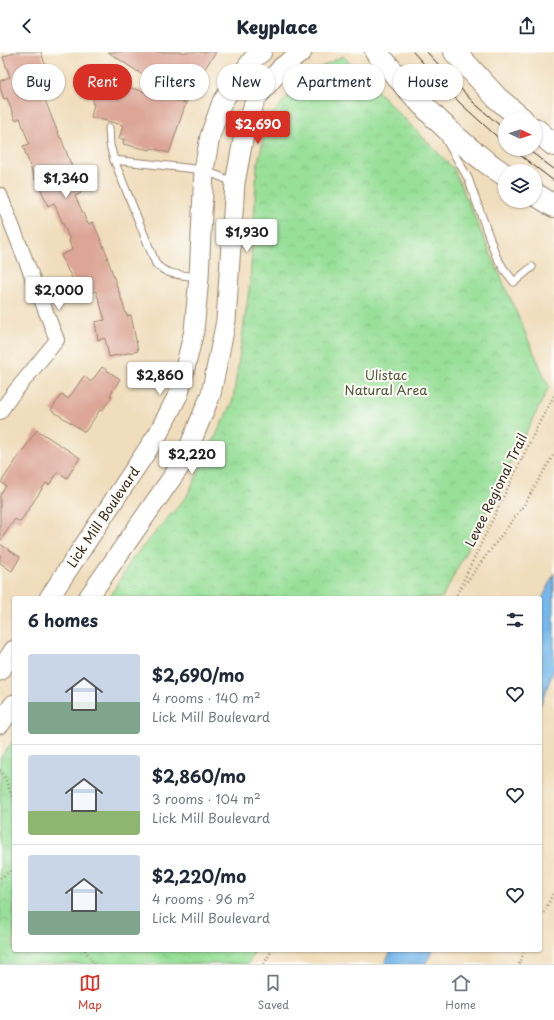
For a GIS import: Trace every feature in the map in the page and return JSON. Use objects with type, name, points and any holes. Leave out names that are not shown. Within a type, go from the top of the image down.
[{"type":"main road","name":"Lick Mill Boulevard","points":[[50,596],[158,434],[179,393],[194,331],[199,277],[204,170],[210,136],[222,102],[252,60],[262,52]]},
{"type":"main road","points":[[89,596],[182,462],[211,394],[226,321],[235,183],[243,140],[256,100],[282,67],[302,52]]},
{"type":"main road","points":[[376,52],[429,111],[459,141],[498,170]]},
{"type":"main road","points":[[455,52],[497,98],[514,112]]},
{"type":"main road","points":[[542,135],[554,144]]},
{"type":"main road","points":[[542,198],[554,206]]},
{"type":"main road","points":[[0,671],[12,653]]},
{"type":"main road","points":[[0,724],[12,707]]},
{"type":"street","points":[[0,195],[57,340],[0,412]]},
{"type":"lane","points":[[429,111],[468,178],[490,240],[504,269],[514,282],[532,267]]},
{"type":"lane","points":[[109,128],[110,145],[114,160],[156,264],[167,272],[199,277]]},
{"type":"lane","points":[[114,160],[204,170],[235,183]]},
{"type":"path","name":"Levee Regional Trail","points":[[456,596],[539,423],[554,396]]},
{"type":"path","name":"Levee Regional Trail","points":[[458,593],[524,506],[554,454]]},
{"type":"path","points":[[0,770],[6,779],[12,796]]},
{"type":"path","points":[[0,878],[12,870]]},
{"type":"path","points":[[542,916],[554,892]]},
{"type":"path","points":[[86,952],[94,964]]},
{"type":"path","points":[[264,964],[271,952]]},
{"type":"path","points":[[519,964],[525,952]]},
{"type":"green space","name":"Ulistac Natural Area","points":[[343,56],[351,64],[327,64]]},
{"type":"green space","name":"Ulistac Natural Area","points":[[385,99],[453,168],[549,387],[443,596],[110,596],[132,559],[187,496],[233,400],[250,283],[257,167],[268,119],[285,100],[385,100]]},
{"type":"green space","points":[[12,743],[12,952],[254,952],[248,964],[0,964],[0,758]]},
{"type":"water","points":[[554,573],[554,669],[542,701],[542,600]]},
{"type":"water","points":[[391,952],[432,952],[425,964],[384,964]]},
{"type":"building","points":[[15,52],[41,52],[45,64],[12,64],[12,100],[45,100],[61,138],[72,167],[70,168],[81,193],[75,196],[88,224],[93,222],[108,257],[127,316],[131,315],[138,351],[109,357],[105,338],[98,340],[95,322],[105,320],[96,291],[79,297],[61,255],[72,250],[70,240],[54,203],[48,206],[37,180],[35,180],[23,146],[29,144],[20,118],[15,120],[7,98],[4,99],[0,88],[0,81],[10,77],[3,57]]},
{"type":"building","points":[[108,52],[216,52],[208,64],[140,64],[140,73],[132,68],[132,64],[126,64]]},
{"type":"building","points":[[132,88],[140,90],[140,100],[174,100],[185,103],[180,100],[188,100],[169,153],[151,148],[150,150],[123,144],[124,139],[119,139],[123,125],[91,117],[94,104],[92,103],[93,100],[132,100]]},
{"type":"building","points":[[102,367],[120,379],[110,395],[112,396],[102,411],[100,410],[85,432],[51,410],[62,394],[68,399],[84,376],[91,382]]},
{"type":"building","points":[[37,430],[80,458],[67,478],[58,472],[49,485],[46,483],[20,522],[15,519],[0,541],[0,495],[6,486],[1,482]]},
{"type":"building","points":[[0,544],[20,557],[12,571],[0,563]]},
{"type":"tram line","points":[[413,52],[460,103],[498,138]]},
{"type":"tram line","points":[[427,52],[473,102],[498,124]]},
{"type":"tram line","points":[[521,156],[554,181]]},
{"type":"tram line","points":[[536,156],[554,169]]}]
